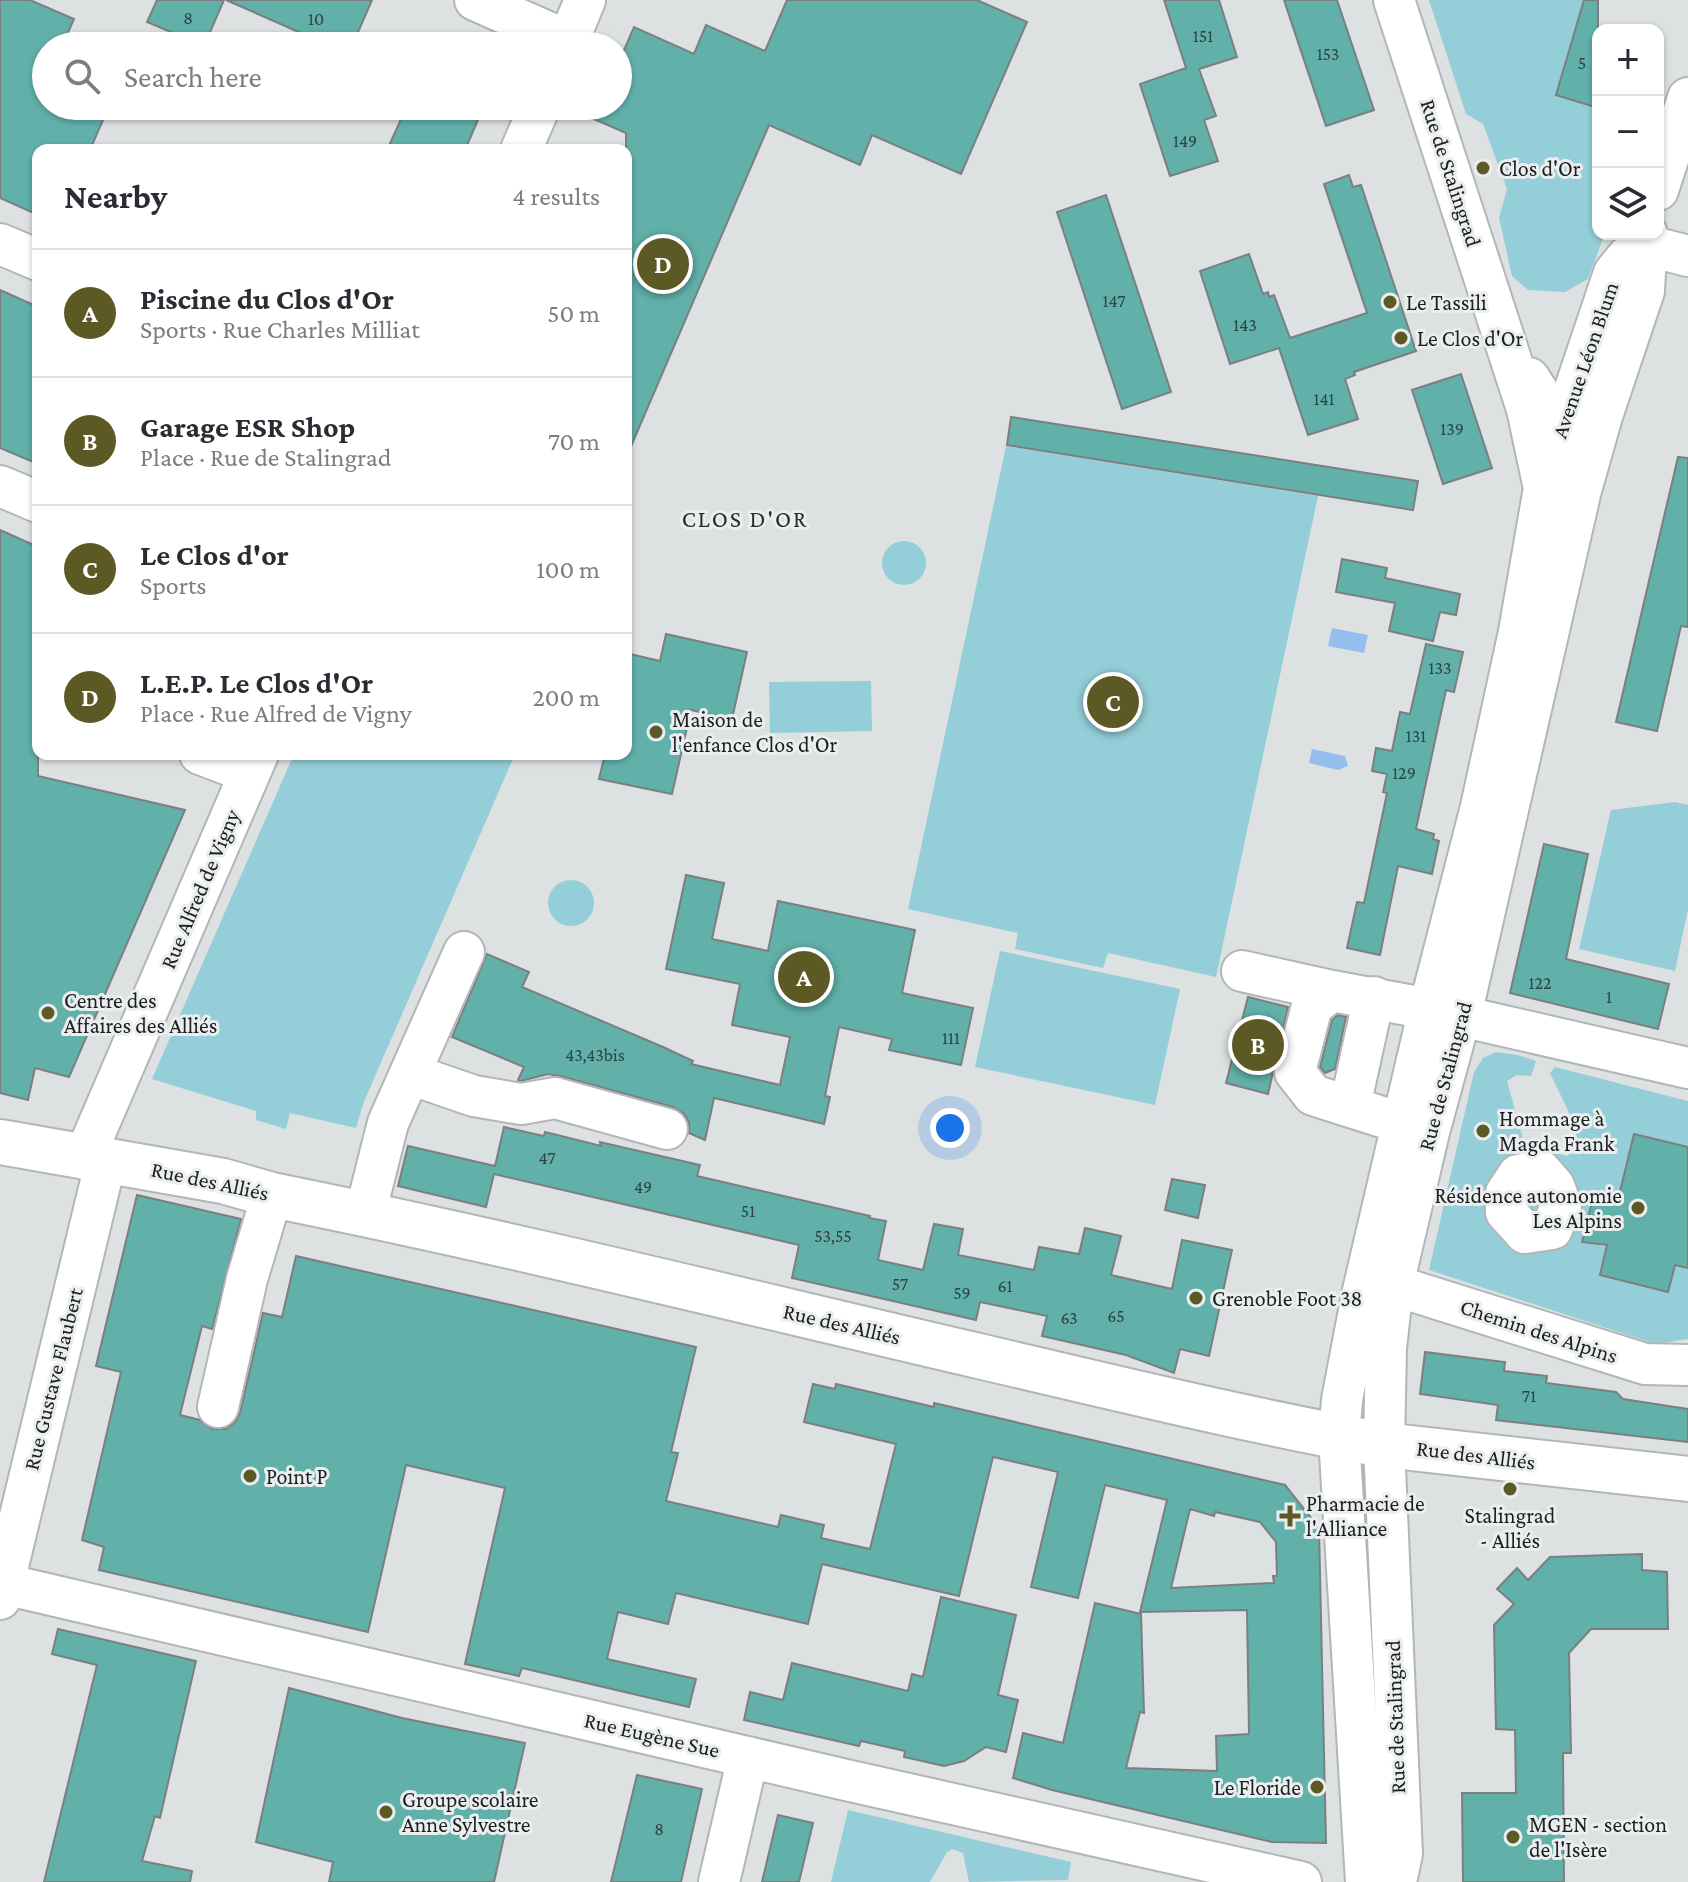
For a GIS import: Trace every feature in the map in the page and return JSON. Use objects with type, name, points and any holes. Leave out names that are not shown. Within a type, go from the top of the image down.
[{"type":"main road","name":"Rue des Alliés","points":[[0,1142],[223,1181],[272,1195],[1339,1437],[1384,1445],[1688,1479]]},
{"type":"street","points":[[475,0],[543,32]]},
{"type":"street","points":[[572,32],[585,0]]},
{"type":"street","name":"Rue de Stalingrad","points":[[1366,1882],[1339,1437],[1342,1400],[1362,1295],[1451,1012],[1481,807],[1519,632],[1562,491],[1544,418],[1506,346],[1456,183],[1394,0]]},
{"type":"street","points":[[1664,172],[1688,98]]},
{"type":"street","points":[[524,144],[534,120]]},
{"type":"street","name":"Avenue Léon Blum","points":[[1544,418],[1614,273],[1645,240]]},
{"type":"street","name":"Avenue Léon Blum","points":[[1562,491],[1602,416],[1644,291],[1646,240]]},
{"type":"street","points":[[1648,240],[1688,256]]},
{"type":"street","points":[[0,244],[32,257]]},
{"type":"street","points":[[1544,418],[1602,416]]},
{"type":"street","points":[[0,486],[32,499]]},
{"type":"street","points":[[232,760],[254,764]]},
{"type":"street","name":"Rue Alfred de Vigny","points":[[96,1158],[254,764]]},
{"type":"street","points":[[365,1214],[388,1123],[464,952]]},
{"type":"street","points":[[1242,971],[1451,1012],[1688,1068]]},
{"type":"street","points":[[1332,991],[1312,1006],[1295,1072],[1313,1095],[1416,1128]]},
{"type":"street","points":[[1350,1106],[1374,997]]},
{"type":"street","points":[[410,1074],[474,1096],[521,1104],[555,1098],[667,1129]]},
{"type":"street","name":"Rue de Stalingrad","points":[[1401,1873],[1384,1445],[1386,1348],[1416,1128]]},
{"type":"street","name":"Rue Gustave Flaubert","points":[[2,1591],[96,1158]]},
{"type":"street","points":[[218,1407],[247,1279],[272,1195]]},
{"type":"street","name":"Chemin des Alpins","points":[[1393,1285],[1645,1364],[1688,1365]]},
{"type":"street","name":"Rue Eugène Sue","points":[[2,1591],[1301,1882]]},
{"type":"street","points":[[719,1882],[748,1757]]},
{"type":"shaded area","points":[[1429,0],[1584,0],[1556,95],[1592,106],[1592,240],[1603,240],[1588,279],[1565,292],[1528,290],[1512,276],[1499,218],[1507,189],[1483,124],[1466,114]]},
{"type":"shaded area","points":[[1006,446],[1318,496],[1216,977],[1108,953],[1103,968],[1015,949],[1018,933],[908,909]]},
{"type":"shaded area","points":[[904,541],[919,548],[926,563],[919,578],[904,585],[889,578],[882,563],[889,548]]},
{"type":"shaded area","points":[[1332,628],[1368,635],[1364,653],[1328,646]]},
{"type":"shaded area","points":[[871,681],[872,731],[770,733],[769,682]]},
{"type":"shaded area","points":[[1312,749],[1345,756],[1348,766],[1338,770],[1309,763]]},
{"type":"shaded area","points":[[291,760],[512,760],[363,1104],[356,1128],[290,1113],[286,1129],[256,1120],[256,1111],[152,1079]]},
{"type":"shaded area","points":[[1675,802],[1688,805],[1688,909],[1675,971],[1579,949],[1611,810]]},
{"type":"shaded area","points":[[571,880],[588,886],[594,903],[588,920],[571,926],[554,920],[548,903],[554,886]]},
{"type":"shaded area","points":[[1000,951],[1180,989],[1155,1105],[975,1067]]},
{"type":"shaded area","points":[[1496,1052],[1536,1061],[1531,1076],[1517,1075],[1507,1081],[1525,1146],[1568,1156],[1575,1125],[1550,1073],[1555,1067],[1688,1101],[1688,1147],[1634,1134],[1618,1200],[1594,1194],[1585,1242],[1606,1247],[1600,1275],[1675,1265],[1688,1268],[1688,1339],[1655,1344],[1429,1270],[1474,1072],[1483,1058]]},
{"type":"shaded area","points":[[848,1810],[1071,1862],[1068,1880],[969,1882],[963,1853],[952,1849],[947,1852],[930,1882],[831,1882]]},
{"type":"building","points":[[0,0],[30,0],[74,19],[68,32],[32,32],[32,120],[103,120],[93,144],[32,144],[32,212],[0,198]]},
{"type":"building","points":[[157,0],[224,0],[210,32],[171,32],[147,22]]},
{"type":"building","points":[[226,0],[372,0],[358,32],[299,32]]},
{"type":"building","points":[[787,0],[977,0],[1027,22],[961,174],[872,135],[860,165],[769,125],[632,444],[632,144],[626,144],[626,133],[596,120],[632,120],[634,27],[694,54],[706,25],[765,51]]},
{"type":"building","points":[[1164,0],[1219,0],[1237,57],[1199,69],[1216,116],[1204,120],[1218,161],[1170,176],[1140,84],[1186,68]]},
{"type":"building","points":[[1284,0],[1337,0],[1374,110],[1326,126]]},
{"type":"building","points":[[1584,0],[1598,0],[1598,24],[1592,24],[1592,106],[1556,95]]},
{"type":"building","points":[[401,120],[478,120],[468,144],[390,144]]},
{"type":"building","points":[[1349,175],[1353,187],[1361,185],[1416,351],[1354,372],[1355,375],[1345,379],[1358,419],[1308,435],[1279,348],[1230,364],[1200,271],[1249,254],[1263,294],[1268,292],[1269,297],[1274,295],[1290,338],[1367,313],[1324,184]]},
{"type":"building","points":[[1106,195],[1171,392],[1122,409],[1057,212]]},
{"type":"building","points":[[0,290],[32,304],[32,461],[0,448]]},
{"type":"building","points":[[1461,374],[1492,468],[1443,484],[1412,390]]},
{"type":"building","points":[[1011,417],[1418,481],[1413,510],[1007,445]]},
{"type":"building","points":[[1678,457],[1688,458],[1688,627],[1681,626],[1657,731],[1616,722]]},
{"type":"building","points":[[0,530],[32,544],[32,760],[38,760],[38,776],[185,810],[69,1077],[35,1068],[28,1100],[0,1093]]},
{"type":"building","points":[[1342,559],[1387,568],[1385,578],[1460,594],[1456,615],[1440,612],[1433,641],[1389,631],[1395,603],[1336,592]]},
{"type":"building","name":"Maison de l'enfance Clos d'Or","points":[[666,634],[747,652],[732,719],[691,710],[672,794],[599,779],[604,760],[632,760],[632,654],[660,661]]},
{"type":"building","points":[[1426,644],[1463,652],[1454,692],[1446,690],[1416,829],[1434,834],[1433,839],[1439,841],[1432,874],[1398,866],[1380,955],[1347,948],[1357,902],[1364,903],[1387,793],[1383,792],[1387,774],[1372,771],[1376,748],[1392,751],[1400,712],[1410,714]]},
{"type":"building","points":[[1544,844],[1588,854],[1566,959],[1669,984],[1658,1029],[1510,993]]},
{"type":"building","points":[[686,875],[724,883],[712,939],[768,951],[778,901],[915,930],[902,993],[973,1008],[961,1065],[889,1050],[892,1039],[839,1027],[825,1096],[830,1097],[824,1124],[714,1098],[705,1140],[689,1133],[689,1122],[684,1114],[673,1107],[560,1076],[548,1074],[521,1081],[518,1080],[524,1067],[452,1037],[487,954],[529,972],[522,987],[663,1047],[693,1061],[691,1064],[780,1085],[790,1037],[732,1025],[740,984],[666,969]]},
{"type":"building","points":[[1248,997],[1288,1007],[1268,1094],[1226,1083]]},
{"type":"building","points":[[1338,1015],[1346,1017],[1335,1069],[1325,1073],[1320,1067],[1332,1020]]},
{"type":"building","points":[[504,1127],[544,1136],[545,1132],[601,1146],[600,1142],[700,1165],[697,1176],[886,1221],[878,1260],[923,1270],[934,1224],[963,1229],[958,1255],[1034,1270],[1039,1247],[1079,1254],[1085,1228],[1121,1236],[1111,1275],[1172,1289],[1182,1240],[1232,1250],[1209,1356],[1180,1349],[1174,1373],[1126,1355],[1042,1336],[1047,1316],[980,1302],[976,1320],[792,1278],[799,1245],[494,1174],[486,1207],[398,1186],[408,1146],[495,1166]]},
{"type":"building","name":"Résidence autonomie Les Alpins","points":[[1634,1134],[1688,1147],[1688,1268],[1675,1265],[1668,1292],[1600,1275],[1607,1245],[1582,1242],[1594,1194],[1618,1200]]},
{"type":"building","points":[[1172,1179],[1205,1185],[1198,1218],[1165,1210]]},
{"type":"building","points":[[137,1195],[241,1219],[212,1329],[202,1326],[180,1415],[200,1420],[212,1429],[226,1429],[240,1413],[263,1313],[282,1317],[296,1256],[696,1347],[671,1452],[678,1453],[666,1501],[778,1527],[781,1515],[824,1525],[821,1538],[870,1549],[896,1444],[804,1422],[813,1384],[835,1389],[836,1384],[934,1407],[934,1403],[1285,1485],[1319,1528],[1326,1843],[1272,1842],[1013,1778],[1023,1733],[1063,1743],[1095,1603],[1141,1614],[1144,1713],[1140,1712],[1126,1768],[1217,1771],[1216,1736],[1249,1734],[1247,1610],[1140,1612],[1167,1500],[1105,1485],[1078,1598],[1031,1587],[1058,1472],[993,1457],[959,1596],[822,1564],[808,1624],[676,1593],[668,1624],[618,1612],[607,1659],[696,1679],[689,1707],[522,1668],[519,1676],[465,1664],[505,1488],[406,1465],[368,1632],[99,1570],[104,1547],[82,1540],[121,1372],[96,1366]],"holes":[[[1190,1509],[1214,1516],[1215,1512],[1260,1522],[1276,1542],[1277,1576],[1273,1576],[1274,1583],[1171,1588]]]},
{"type":"building","points":[[1425,1352],[1505,1362],[1504,1371],[1547,1376],[1546,1383],[1616,1392],[1623,1399],[1688,1409],[1688,1442],[1496,1420],[1498,1405],[1420,1394]]},
{"type":"building","points":[[1642,1554],[1642,1570],[1667,1572],[1668,1629],[1591,1629],[1569,1653],[1571,1753],[1563,1753],[1564,1882],[1463,1882],[1462,1793],[1516,1793],[1515,1730],[1496,1729],[1494,1625],[1514,1604],[1497,1589],[1517,1568],[1528,1580],[1550,1557]]},
{"type":"building","points":[[941,1597],[1016,1615],[998,1695],[1018,1700],[1006,1752],[986,1747],[964,1761],[944,1766],[904,1757],[905,1751],[861,1741],[859,1746],[744,1720],[750,1692],[783,1700],[792,1663],[908,1691],[912,1674],[923,1677]]},
{"type":"building","points":[[58,1629],[196,1661],[160,1818],[155,1816],[142,1861],[192,1871],[190,1882],[44,1882],[97,1665],[52,1654]]},
{"type":"building","name":"Groupe scolaire Anne Sylvestre","points":[[289,1688],[402,1718],[525,1743],[494,1882],[329,1882],[333,1862],[256,1842]]},
{"type":"building","points":[[637,1775],[702,1789],[681,1882],[611,1882]]},
{"type":"building","points":[[778,1815],[813,1823],[799,1882],[762,1882]]},
{"type":"place","name":"Clos d'Or","points":[[1483,168]]},
{"type":"place","name":"L.E.P. Le Clos d'Or","points":[[663,264]]},
{"type":"place","name":"Le Tassili","points":[[1390,302]]},
{"type":"place","name":"Le Clos d'Or","points":[[1401,338]]},
{"type":"place","name":"Le Clos d'or","points":[[1113,702]]},
{"type":"place","name":"Maison de l'enfance Clos d'Or","points":[[656,732]]},
{"type":"place","name":"Piscine du Clos d'Or","points":[[804,977]]},
{"type":"place","name":"Centre des Affaires des Alliés","points":[[48,1013]]},
{"type":"place","name":"Garage ESR Shop","points":[[1258,1045]]},
{"type":"place","name":"Hommage à Magda Frank","points":[[1483,1131]]},
{"type":"place","name":"Résidence autonomie Les Alpins","points":[[1638,1208]]},
{"type":"place","name":"Grenoble Foot 38","points":[[1196,1298]]},
{"type":"place","name":"Point P","points":[[250,1476]]},
{"type":"place","name":"Stalingrad - Alliés","points":[[1510,1489]]},
{"type":"place","name":"Pharmacie de l'Alliance","points":[[1290,1516]]},
{"type":"place","name":"Le Floride","points":[[1317,1787]]},
{"type":"place","name":"Groupe scolaire Anne Sylvestre","points":[[386,1812]]},
{"type":"place","name":"MGEN - section de l'Isère","points":[[1513,1837]]},
{"type":"district","name":"CLOS D'OR","points":[[745,518]]}]
